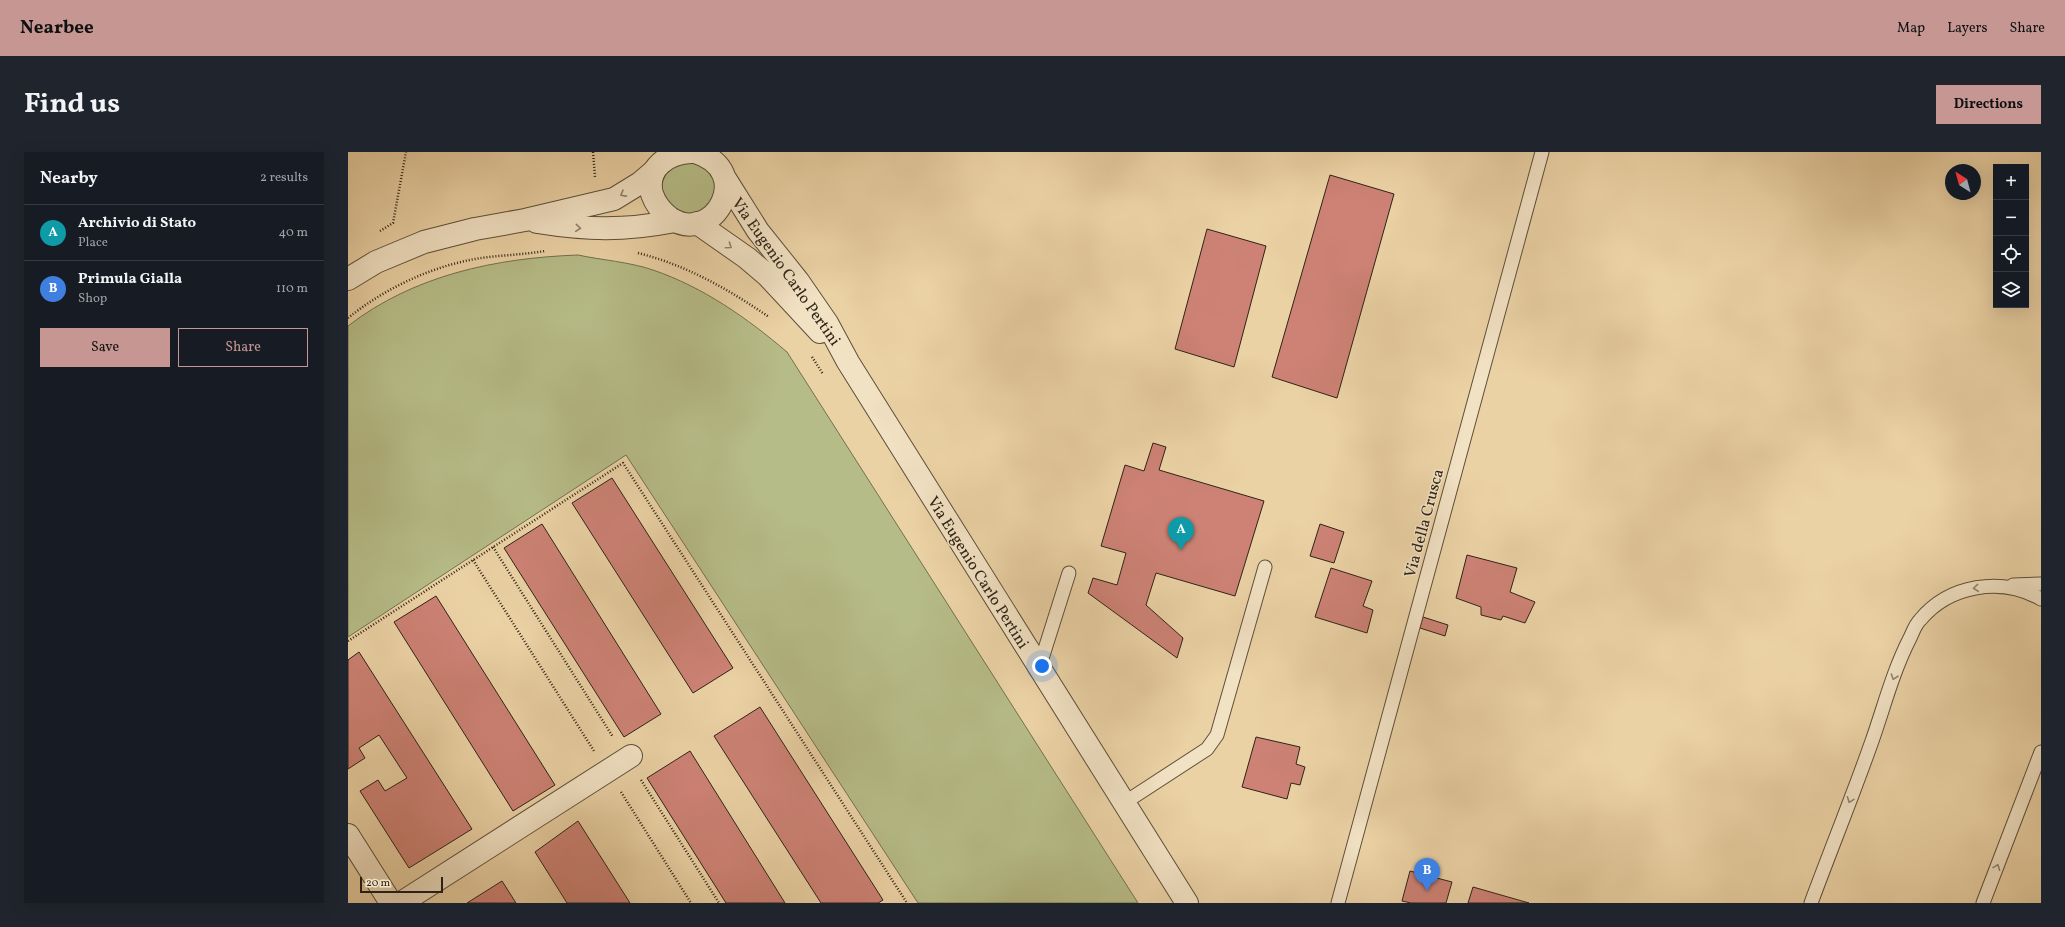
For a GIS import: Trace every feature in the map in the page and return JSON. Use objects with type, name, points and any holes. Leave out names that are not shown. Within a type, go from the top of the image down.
[{"type":"street","points":[[348,279],[382,260],[424,242],[482,227],[526,220],[614,199],[640,183],[658,162],[684,152],[691,152]]},
{"type":"street","points":[[695,152],[712,157]]},
{"type":"street","name":"Via Eugenio Carlo Pertini","points":[[712,157],[722,170],[726,180],[758,231],[798,281],[827,323],[848,362],[1038,668],[1188,903]]},
{"type":"street","points":[[658,162],[650,184],[653,196],[665,214],[675,221],[686,224],[697,223],[708,219],[717,212],[723,202],[726,192],[726,180]]},
{"type":"street","points":[[526,220],[567,227],[605,230],[627,229],[675,221]]},
{"type":"street","name":"Via Eugenio Carlo Pertini","points":[[697,223],[747,258],[767,275],[848,362]]},
{"type":"street","points":[[401,903],[629,758]]},
{"type":"street","points":[[348,835],[391,903]]},
{"type":"lane","name":"Via della Crusca","points":[[1338,903],[1542,152]]},
{"type":"lane","points":[[1124,803],[1207,750],[1217,735],[1265,566]]},
{"type":"lane","points":[[1038,668],[1069,573]]},
{"type":"lane","points":[[1811,903],[1871,743],[1902,653],[1918,621],[1933,606],[1948,596],[1966,589],[2041,584]]},
{"type":"lane","points":[[1994,586],[2020,591],[2041,599]]},
{"type":"lane","points":[[1983,903],[2041,752]]},
{"type":"path","points":[[374,234],[393,223],[406,152]]},
{"type":"path","points":[[592,152],[600,203]]},
{"type":"path","points":[[348,318],[379,296],[409,280],[444,267],[475,259],[553,249]]},
{"type":"path","points":[[635,253],[664,260],[703,277],[743,299],[773,320]]},
{"type":"path","points":[[810,353],[826,379]]},
{"type":"path","points":[[348,641],[623,463],[907,903]]},
{"type":"path","points":[[493,547],[629,758],[719,903]]},
{"type":"path","points":[[473,560],[691,903]]},
{"type":"green space","points":[[697,162],[713,173],[718,191],[703,215],[675,214],[661,192],[662,183],[666,174],[679,163]]},
{"type":"green space","points":[[578,255],[644,267],[689,285],[724,305],[756,327],[787,352],[1138,903],[918,903],[626,455],[348,637],[348,326],[373,308],[400,294],[457,272],[517,260]]},
{"type":"building","points":[[1330,175],[1394,194],[1337,398],[1272,377]]},
{"type":"building","points":[[1207,229],[1266,246],[1234,367],[1175,349]]},
{"type":"building","points":[[1153,443],[1166,447],[1159,470],[1264,501],[1235,596],[1156,573],[1146,605],[1183,638],[1177,658],[1088,593],[1093,578],[1117,585],[1126,553],[1101,546],[1125,465],[1144,471]]},
{"type":"building","points":[[612,478],[733,668],[693,693],[572,503]]},
{"type":"building","points":[[542,524],[661,714],[624,737],[504,548]]},
{"type":"building","points":[[1320,524],[1344,532],[1334,563],[1310,556]]},
{"type":"building","points":[[1467,555],[1517,568],[1510,592],[1535,602],[1525,623],[1503,616],[1501,620],[1481,615],[1481,607],[1456,598]]},
{"type":"building","points":[[1331,568],[1372,581],[1363,606],[1373,610],[1367,633],[1315,617]]},
{"type":"building","points":[[436,596],[555,785],[513,811],[394,622]]},
{"type":"building","points":[[1423,617],[1448,625],[1445,636],[1420,628]]},
{"type":"building","points":[[359,652],[472,829],[409,868],[360,791],[378,780],[385,791],[407,778],[379,735],[359,748],[365,758],[348,769],[348,660]]},
{"type":"building","points":[[760,707],[883,900],[878,903],[821,903],[714,736]]},
{"type":"building","points":[[1256,737],[1300,747],[1296,764],[1305,767],[1300,785],[1291,783],[1287,799],[1242,787]]},
{"type":"building","points":[[690,751],[785,903],[726,903],[647,778]]},
{"type":"building","points":[[578,821],[630,903],[567,903],[535,852]]},
{"type":"building","points":[[1410,871],[1452,882],[1446,903],[1411,903],[1402,901]]},
{"type":"building","points":[[502,881],[516,903],[467,903]]},
{"type":"building","points":[[1473,887],[1529,903],[1468,903]]},
{"type":"place","name":"Archivio di Stato","points":[[1181,550]]},
{"type":"place","name":"Primula Gialla","points":[[1427,891]]}]
